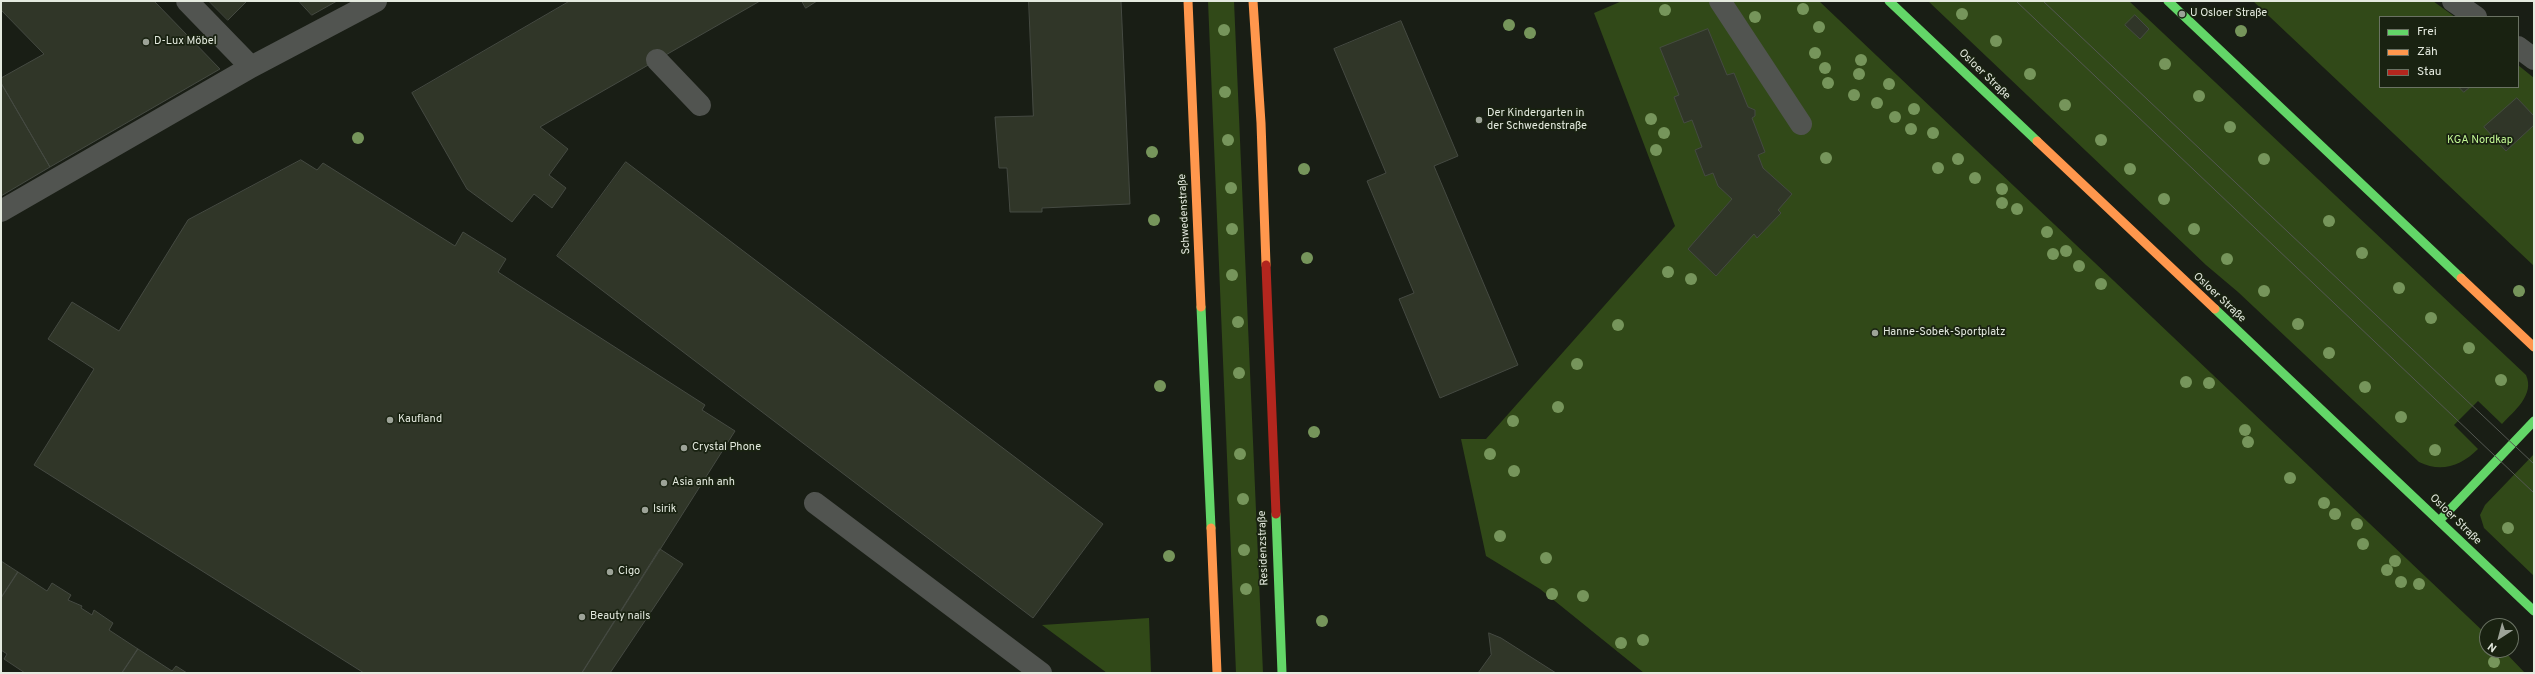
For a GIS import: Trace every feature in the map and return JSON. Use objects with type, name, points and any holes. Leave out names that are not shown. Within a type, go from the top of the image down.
[{"type":"main road","name":"Schwedenstraße","points":[[1188,1],[1218,673]]},
{"type":"main road","name":"Residenzstraße","points":[[1253,1],[1261,123],[1271,422],[1282,673]]},
{"type":"main road","name":"Osloer Straße","points":[[1889,1],[2534,611]]},
{"type":"main road","points":[[2168,1],[2534,347]]},
{"type":"main road","points":[[2439,520],[2534,421]]},
{"type":"lane","points":[[187,1],[251,68]]},
{"type":"lane","points":[[1,211],[251,68],[376,1]]},
{"type":"lane","points":[[1720,1],[1801,124]]},
{"type":"lane","points":[[2453,1],[2475,16]]},
{"type":"lane","points":[[2519,49],[2534,59]]},
{"type":"lane","points":[[657,60],[700,105]]},
{"type":"lane","points":[[815,503],[1041,673]]},
{"type":"green space","points":[[1208,1],[1234,1],[1263,673],[1236,673]]},
{"type":"green space","name":"Hanne-Sobek-Sportplatz","points":[[1622,1],[1819,1],[2479,627],[2479,658],[2511,658],[2525,673],[1644,673],[1540,589],[1486,556],[1461,439],[1486,439],[1675,226],[1594,13]]},
{"type":"green space","points":[[1928,1],[2129,1],[2526,375],[2528,389],[2522,402],[2502,424],[2478,401],[2454,425],[2478,449],[2465,460],[2450,466],[2435,467],[2419,462],[2238,292],[2206,265]]},
{"type":"green space","name":"KGA Nordkap","points":[[2253,1],[2433,1],[2454,16],[2379,16],[2379,88],[2519,88],[2519,66],[2534,78],[2534,266]]},
{"type":"green space","points":[[2534,454],[2534,576],[2484,528],[2480,515],[2485,505]]},
{"type":"green space","points":[[1149,618],[1151,673],[1107,673],[1042,625]]},
{"type":"building","points":[[1,1],[154,1],[220,69],[50,167],[1,83],[1,78],[44,54],[1,10]]},
{"type":"building","points":[[209,1],[247,1],[228,20]]},
{"type":"building","points":[[299,1],[337,1],[312,15]]},
{"type":"building","points":[[570,1],[760,1],[540,127],[568,149],[549,175],[566,188],[552,208],[534,194],[512,222],[467,189],[412,93]]},
{"type":"building","points":[[802,1],[817,1],[806,8]]},
{"type":"building","points":[[1029,1],[1121,1],[1130,204],[1042,208],[1042,212],[1010,212],[1007,168],[999,168],[995,117],[1033,116]]},
{"type":"building","points":[[2135,15],[2149,29],[2140,39],[2125,25]]},
{"type":"building","points":[[1401,21],[1458,156],[1434,166],[1518,365],[1440,398],[1399,299],[1414,293],[1367,181],[1386,173],[1334,49]]},
{"type":"building","points":[[1708,29],[1727,75],[1734,73],[1748,107],[1755,110],[1755,116],[1752,118],[1765,152],[1758,155],[1763,168],[1792,194],[1778,210],[1781,213],[1757,238],[1754,234],[1716,276],[1688,249],[1732,199],[1718,186],[1713,173],[1705,176],[1695,150],[1702,147],[1692,120],[1684,123],[1674,97],[1679,95],[1660,48]]},
{"type":"building","points":[[1,83],[50,167],[1,196]]},
{"type":"building","points":[[2460,88],[2469,88],[2464,92]]},
{"type":"building","points":[[2517,98],[2534,116],[2534,125],[2506,151],[2484,127]]},
{"type":"building","name":"Kaufland","points":[[301,160],[317,170],[323,163],[455,246],[463,232],[506,259],[498,272],[705,405],[702,410],[735,431],[582,673],[364,673],[34,465],[94,369],[48,339],[72,302],[119,331],[188,220]]},
{"type":"building","points":[[626,162],[1103,524],[1033,618],[557,256]]},
{"type":"building","points":[[660,549],[683,564],[610,673],[582,673]]},
{"type":"building","points":[[1,561],[18,572],[1,598]]},
{"type":"building","points":[[18,572],[47,591],[52,583],[71,595],[68,600],[82,606],[81,608],[92,615],[94,610],[113,623],[109,630],[138,649],[122,673],[25,673],[4,659],[7,654],[1,650],[1,598]]},
{"type":"building","points":[[1489,633],[1501,638],[1556,673],[1478,673],[1491,655]]},
{"type":"building","points":[[138,649],[172,671],[176,666],[187,673],[122,673]]},
{"type":"tram line","points":[[2016,1],[2534,493]]},
{"type":"tram line","points":[[2043,1],[2534,464]]},
{"type":"traffic: fast","points":[[1889,1],[2037,141]]},
{"type":"traffic: fast","points":[[2168,1],[2461,278]]},
{"type":"traffic: fast","points":[[1201,307],[1211,528]]},
{"type":"traffic: fast","points":[[2215,309],[2534,611]]},
{"type":"traffic: fast","points":[[2439,521],[2534,421]]},
{"type":"traffic: fast","points":[[1276,514],[1282,673]]},
{"type":"traffic: slow","points":[[1188,1],[1201,307]]},
{"type":"traffic: slow","points":[[1253,1],[1261,123],[1266,265]]},
{"type":"traffic: slow","points":[[2037,141],[2215,309]]},
{"type":"traffic: slow","points":[[2461,278],[2534,347]]},
{"type":"traffic: slow","points":[[1211,528],[1217,673]]},
{"type":"traffic: jam","points":[[1266,265],[1276,514]]},
{"type":"place","name":"U Osloer Straße","points":[[2182,14]]},
{"type":"place","name":"D-Lux Möbel","points":[[146,42]]},
{"type":"place","name":"Der Kindergarten in der Schwedenstraße","points":[[1479,120]]},
{"type":"place","name":"Hanne-Sobek-Sportplatz","points":[[1875,333]]},
{"type":"place","name":"Kaufland","points":[[390,420]]},
{"type":"place","name":"Crystal Phone","points":[[684,448]]},
{"type":"place","name":"Asia anh anh","points":[[664,483]]},
{"type":"place","name":"Isirik","points":[[645,510]]},
{"type":"place","name":"Cigo","points":[[610,572]]},
{"type":"place","name":"Beauty nails","points":[[582,617]]}]
